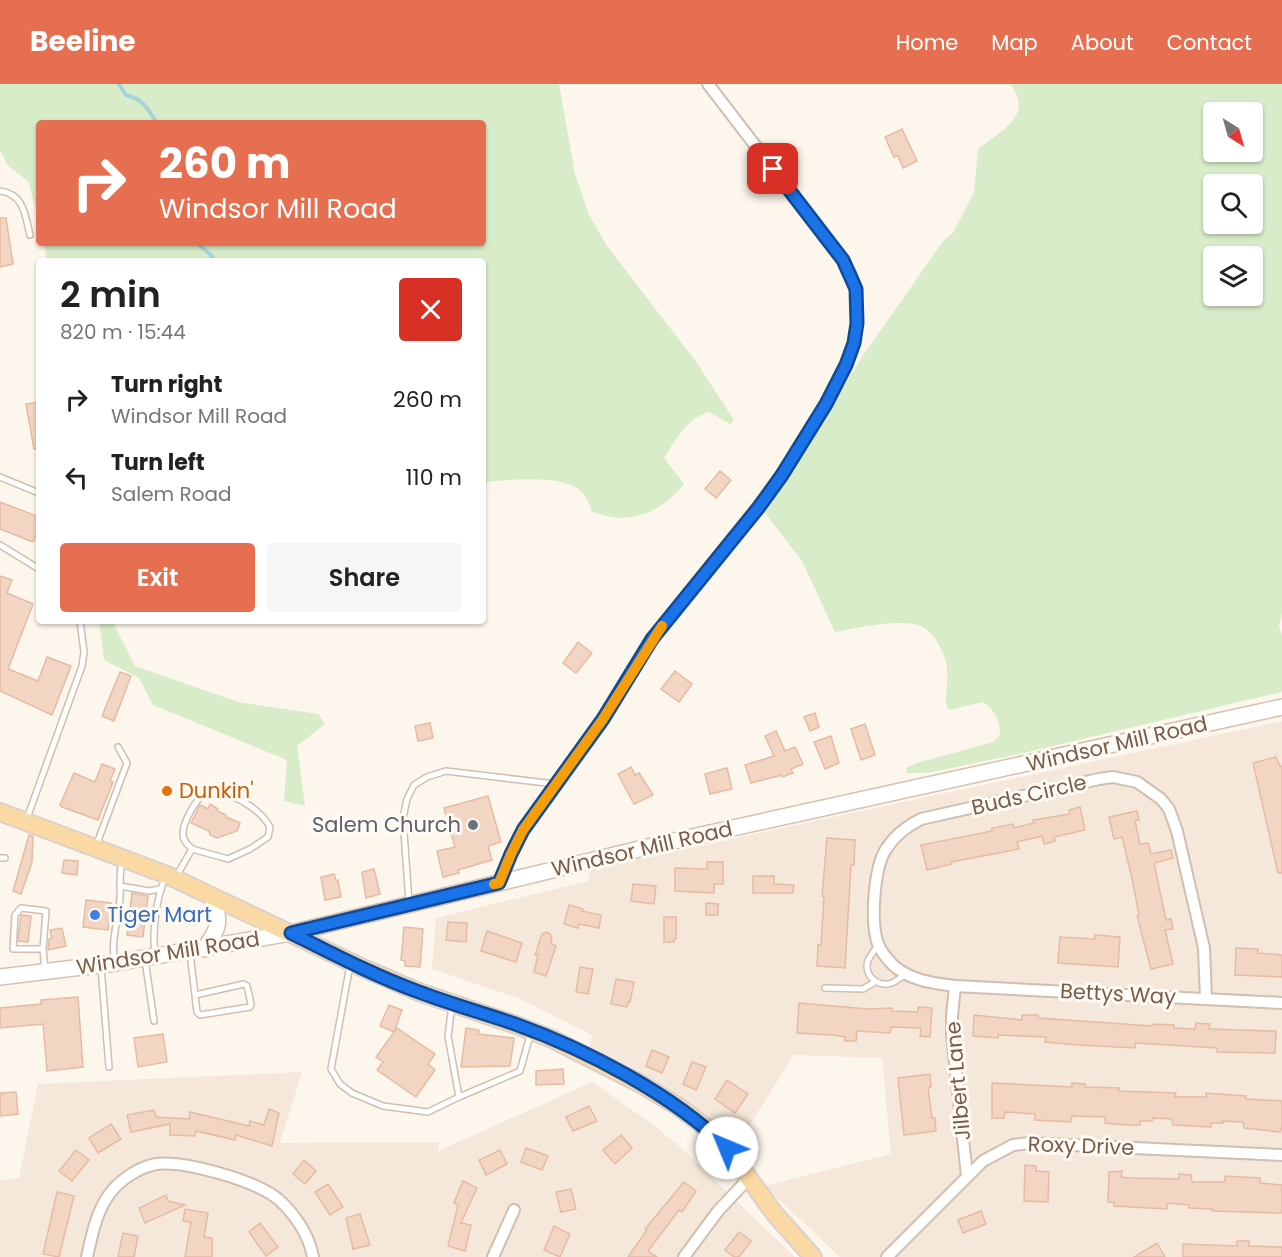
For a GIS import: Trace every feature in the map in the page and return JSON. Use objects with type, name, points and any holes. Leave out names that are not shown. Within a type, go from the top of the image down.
[{"type":"main road","name":"Windsor Mill Road","points":[[0,977],[108,964],[291,933],[832,805],[1282,707]]},
{"type":"main road","points":[[0,812],[123,858],[167,881],[211,895],[350,962],[419,992],[531,1031],[597,1061],[679,1107],[708,1129],[727,1148],[774,1213],[813,1257]]},
{"type":"main road","points":[[197,950],[215,935],[219,925],[218,912],[211,895]]},
{"type":"street","points":[[499,883],[523,830],[603,719],[652,639],[782,475],[826,404],[846,365],[854,343],[858,306],[856,289],[843,260],[708,84]]},
{"type":"street","name":"Buds Circle","points":[[878,945],[874,920],[879,864],[886,849],[907,826],[921,819],[1099,779],[1113,777],[1127,779],[1137,782],[1161,799],[1174,819],[1204,948],[1206,999]]},
{"type":"street","points":[[878,945],[895,966],[906,974],[919,980],[955,986]]},
{"type":"street","name":"Bettys Way","points":[[955,986],[1282,1003]]},
{"type":"street","name":"Jilbert Lane","points":[[955,986],[952,1035],[967,1176]]},
{"type":"street","name":"Roxy Drive","points":[[887,1257],[983,1161],[1013,1145],[1029,1143],[1282,1155]]},
{"type":"street","points":[[87,1257],[100,1208],[109,1195],[122,1181],[156,1164],[189,1166],[242,1180],[276,1198],[290,1211],[302,1228],[313,1257]]},
{"type":"street","points":[[684,1257],[724,1204],[749,1178]]},
{"type":"street","points":[[493,1257],[514,1210]]},
{"type":"lane","points":[[0,191],[9,192],[21,202],[30,236]]},
{"type":"lane","points":[[0,477],[36,492]]},
{"type":"lane","points":[[0,545],[36,567]]},
{"type":"lane","points":[[31,564],[36,562]]},
{"type":"lane","points":[[26,822],[82,666],[84,652],[80,624]]},
{"type":"lane","points":[[95,847],[127,763],[118,747]]},
{"type":"lane","points":[[409,904],[403,818],[407,799],[414,785],[426,777],[446,771],[555,784]]},
{"type":"lane","points":[[218,793],[240,800],[266,819],[270,827],[268,837],[250,849],[228,859],[192,849],[185,842],[183,833],[197,800],[205,794],[218,793]]},
{"type":"lane","points":[[120,886],[149,891],[167,881],[192,849]]},
{"type":"lane","points":[[109,1067],[108,964],[120,897],[118,872],[123,858]]},
{"type":"lane","points":[[154,1021],[150,957],[167,881]]},
{"type":"lane","points":[[43,949],[12,949],[15,915],[21,908],[46,911],[43,949],[45,972]]},
{"type":"lane","points":[[878,945],[869,958],[867,967],[875,982],[892,983],[906,974]]},
{"type":"lane","points":[[195,995],[244,984],[248,986],[251,1004],[249,1007],[200,1015],[197,1012],[195,995],[197,950]]},
{"type":"lane","points":[[350,962],[331,1069],[340,1084],[352,1093],[383,1106],[428,1112],[520,1071],[531,1031]]},
{"type":"lane","points":[[825,988],[863,989],[875,982]]},
{"type":"lane","points":[[452,1003],[448,1036],[459,1097]]},
{"type":"shaded area","points":[[1282,721],[1282,1257],[840,1257],[764,1186],[891,1154],[882,1058],[794,1055],[735,1148],[589,1049],[592,1035],[518,998],[432,969],[436,918],[588,881],[591,869]]},
{"type":"shaded area","points":[[302,1072],[280,1143],[439,1142],[438,1151],[592,1082],[651,1123],[679,1146],[795,1257],[0,1257],[0,1180],[19,1178],[38,1084]]},
{"type":"green space","points":[[0,84],[559,84],[575,174],[589,215],[607,246],[697,363],[734,420],[730,424],[709,412],[688,424],[664,458],[684,484],[664,504],[648,513],[630,517],[610,517],[592,512],[583,493],[568,484],[532,479],[486,482],[486,258],[46,258],[44,246],[486,246],[486,120],[36,120],[36,211],[28,181],[8,166],[0,150]]},
{"type":"green space","points":[[1010,84],[1282,84],[1282,613],[1279,626],[1282,636],[1282,692],[1019,754],[927,773],[907,773],[906,768],[917,763],[993,742],[1000,735],[996,716],[983,702],[949,710],[946,704],[945,657],[934,638],[923,627],[915,624],[892,623],[835,632],[802,561],[765,513],[864,354],[944,240],[953,233],[974,192],[978,149],[1005,129],[1017,113],[1019,105],[1017,95]]},
{"type":"green space","points":[[99,624],[114,624],[135,666],[238,702],[318,714],[325,724],[297,746],[305,806],[284,801],[287,760],[153,705],[139,678],[104,660]]},
{"type":"building","points":[[902,129],[917,161],[903,168],[898,156],[894,157],[885,137]]},
{"type":"building","points":[[0,218],[6,218],[13,264],[0,267]]},
{"type":"building","points":[[36,402],[36,449],[34,449],[26,404]]},
{"type":"building","points":[[720,471],[731,480],[716,498],[705,489]]},
{"type":"building","points":[[0,502],[36,516],[36,535],[33,542],[0,529]]},
{"type":"building","points":[[0,576],[12,580],[7,593],[33,604],[8,669],[38,681],[47,657],[71,666],[52,715],[0,691]]},
{"type":"building","points":[[578,642],[592,653],[576,673],[563,663]]},
{"type":"building","points":[[675,671],[692,684],[679,702],[661,689]]},
{"type":"building","points":[[120,672],[131,676],[114,721],[102,716]]},
{"type":"building","points":[[815,713],[819,727],[810,731],[804,717]]},
{"type":"building","points":[[430,723],[433,738],[418,741],[415,726]]},
{"type":"building","points":[[865,724],[875,755],[861,760],[851,729]]},
{"type":"building","points":[[776,731],[785,751],[795,747],[803,764],[791,769],[793,773],[751,783],[745,765],[774,756],[765,736]]},
{"type":"building","points":[[831,736],[839,763],[825,769],[814,742]]},
{"type":"building","points":[[1276,757],[1282,766],[1282,873],[1278,873],[1253,763]]},
{"type":"building","points":[[102,764],[115,769],[110,781],[113,782],[98,820],[62,807],[60,805],[74,773],[95,782]]},
{"type":"building","points":[[631,767],[635,775],[639,773],[653,795],[634,804],[618,774]]},
{"type":"building","points":[[727,768],[732,789],[710,794],[705,774]]},
{"type":"building","name":"Salem Church","points":[[488,796],[501,842],[488,846],[492,860],[443,877],[437,851],[455,847],[444,808]]},
{"type":"building","points":[[210,804],[226,817],[240,823],[237,831],[217,838],[210,835],[209,831],[191,823],[200,805],[208,809]]},
{"type":"building","points":[[1080,807],[1085,830],[1054,837],[1055,841],[1044,844],[1042,836],[1017,842],[1019,849],[951,862],[952,864],[927,870],[921,845],[992,831],[992,828],[1013,824],[1014,828],[1034,823],[1033,820],[1070,814],[1069,810]]},
{"type":"building","points":[[1137,811],[1139,820],[1135,821],[1140,844],[1148,843],[1151,854],[1171,850],[1173,858],[1154,863],[1166,920],[1171,919],[1173,929],[1165,930],[1173,964],[1151,969],[1137,916],[1139,915],[1133,883],[1122,837],[1114,839],[1109,817]]},
{"type":"building","points":[[29,835],[33,836],[32,862],[21,894],[13,891]]},
{"type":"building","points":[[827,838],[855,840],[854,865],[851,865],[845,968],[817,966],[818,945],[821,945]]},
{"type":"building","points":[[64,860],[78,861],[77,875],[62,873]]},
{"type":"building","points":[[707,862],[723,862],[723,884],[714,884],[714,893],[675,891],[675,868],[707,869]]},
{"type":"building","points":[[374,869],[380,894],[366,898],[362,872]]},
{"type":"building","points":[[334,874],[336,881],[338,880],[341,897],[325,900],[321,877]]},
{"type":"building","points":[[753,876],[774,876],[774,884],[794,885],[793,893],[753,893]]},
{"type":"building","points":[[633,884],[656,886],[654,904],[631,901]]},
{"type":"building","points":[[132,893],[148,896],[143,937],[127,935]]},
{"type":"building","points":[[86,900],[111,903],[108,930],[83,927]]},
{"type":"building","points":[[706,903],[718,904],[718,915],[706,915]]},
{"type":"building","points":[[569,905],[583,909],[582,911],[601,915],[599,928],[579,924],[578,928],[564,924]]},
{"type":"building","points":[[21,915],[31,916],[28,942],[18,941]]},
{"type":"building","points":[[664,917],[676,917],[674,942],[664,942]]},
{"type":"building","points":[[448,922],[467,923],[466,942],[446,940]]},
{"type":"building","points":[[404,927],[423,929],[420,967],[405,966],[405,961],[401,960]]},
{"type":"building","points":[[62,928],[66,946],[48,950],[49,939],[52,938],[50,930]]},
{"type":"building","points":[[487,931],[522,943],[516,962],[481,951]]},
{"type":"building","points":[[546,932],[552,938],[551,944],[556,946],[546,976],[534,972],[538,955],[535,955],[542,934]]},
{"type":"building","points":[[1095,935],[1120,937],[1118,967],[1058,963],[1060,937],[1095,939]]},
{"type":"building","points":[[1236,948],[1258,949],[1258,953],[1282,955],[1282,977],[1235,975]]},
{"type":"building","points":[[580,967],[593,969],[588,994],[576,992]]},
{"type":"building","points":[[616,979],[634,982],[627,1007],[611,1004]]},
{"type":"building","points":[[78,997],[83,1067],[47,1071],[43,1024],[0,1028],[0,1008],[41,1004],[41,1000]]},
{"type":"building","points":[[799,1003],[868,1009],[892,1008],[892,1011],[918,1012],[918,1007],[932,1008],[930,1037],[920,1036],[921,1028],[891,1027],[890,1033],[857,1031],[856,1041],[845,1041],[845,1037],[833,1035],[797,1033]]},
{"type":"building","points":[[389,1005],[402,1010],[394,1032],[380,1026]]},
{"type":"building","points":[[974,1015],[1022,1020],[1022,1015],[1038,1015],[1038,1018],[1152,1026],[1152,1024],[1174,1025],[1174,1028],[1195,1029],[1196,1023],[1210,1024],[1209,1029],[1276,1031],[1275,1053],[1217,1052],[1217,1048],[1136,1043],[1135,1048],[1079,1045],[1045,1042],[1046,1037],[973,1036]]},
{"type":"building","points":[[397,1028],[435,1054],[428,1064],[435,1070],[416,1097],[377,1070],[383,1062],[376,1057]]},
{"type":"building","points":[[466,1028],[479,1030],[478,1034],[514,1038],[510,1066],[461,1067]]},
{"type":"building","points":[[163,1034],[167,1062],[138,1067],[134,1038]]},
{"type":"building","points":[[652,1050],[669,1057],[662,1073],[646,1066]]},
{"type":"building","points":[[692,1062],[706,1067],[696,1090],[683,1084]]},
{"type":"building","points":[[563,1069],[564,1084],[536,1085],[536,1071]]},
{"type":"building","points":[[930,1074],[931,1087],[928,1087],[936,1131],[904,1135],[898,1078]]},
{"type":"building","points":[[727,1080],[748,1094],[735,1113],[715,1099]]},
{"type":"building","points":[[992,1083],[1072,1087],[1072,1083],[1085,1084],[1085,1087],[1119,1088],[1119,1091],[1176,1093],[1175,1097],[1206,1097],[1206,1093],[1282,1101],[1282,1127],[1280,1132],[1244,1128],[1243,1122],[1223,1121],[1223,1123],[1211,1123],[1211,1127],[1173,1125],[1172,1119],[1153,1118],[1152,1121],[1140,1121],[1140,1125],[1127,1125],[1105,1123],[1105,1117],[1072,1116],[1071,1122],[1035,1120],[1035,1114],[1005,1112],[1004,1118],[992,1118]]},
{"type":"building","points":[[16,1092],[18,1114],[0,1116],[0,1093]]},
{"type":"building","points":[[589,1106],[597,1121],[573,1131],[566,1117]]},
{"type":"building","points":[[269,1109],[279,1113],[272,1146],[236,1135],[235,1140],[196,1131],[195,1136],[170,1135],[170,1124],[131,1132],[127,1115],[154,1110],[156,1117],[189,1119],[190,1112],[249,1126],[250,1121],[264,1125]]},
{"type":"building","points":[[111,1124],[121,1139],[98,1153],[89,1138]]},
{"type":"building","points":[[621,1135],[632,1148],[615,1164],[603,1150]]},
{"type":"building","points":[[526,1148],[548,1156],[542,1170],[521,1162]]},
{"type":"building","points":[[76,1150],[89,1160],[72,1181],[59,1171]]},
{"type":"building","points":[[500,1150],[507,1164],[486,1175],[479,1160]]},
{"type":"building","points":[[304,1160],[316,1171],[305,1184],[293,1174]]},
{"type":"building","points":[[1025,1165],[1036,1166],[1036,1171],[1049,1172],[1048,1202],[1024,1201]]},
{"type":"building","points":[[1122,1171],[1121,1177],[1130,1178],[1179,1179],[1179,1174],[1191,1175],[1192,1182],[1225,1182],[1225,1176],[1260,1178],[1260,1183],[1282,1185],[1282,1213],[1212,1211],[1212,1209],[1189,1208],[1189,1205],[1167,1203],[1167,1209],[1114,1206],[1114,1202],[1108,1202],[1109,1172]]},
{"type":"building","points":[[463,1181],[477,1188],[461,1223],[471,1225],[465,1251],[448,1246],[458,1205],[454,1203]]},
{"type":"building","points":[[684,1182],[696,1191],[682,1212],[679,1210],[648,1251],[657,1257],[628,1257],[647,1230],[645,1229]]},
{"type":"building","points":[[328,1184],[343,1207],[330,1215],[315,1192]]},
{"type":"building","points":[[571,1189],[576,1209],[561,1212],[556,1192]]},
{"type":"building","points":[[57,1192],[74,1196],[59,1257],[43,1254]]},
{"type":"building","points":[[166,1195],[168,1201],[185,1205],[145,1223],[139,1208]]},
{"type":"building","points":[[185,1209],[208,1213],[204,1237],[212,1238],[212,1257],[185,1257],[191,1222],[183,1221]]},
{"type":"building","points":[[981,1211],[986,1224],[963,1233],[958,1220]]},
{"type":"building","points":[[360,1214],[370,1245],[353,1249],[346,1218]]},
{"type":"building","points":[[260,1223],[278,1247],[266,1256],[249,1232]]},
{"type":"building","points":[[554,1226],[570,1234],[560,1257],[544,1250]]},
{"type":"building","points":[[739,1232],[751,1241],[739,1257],[734,1257],[725,1250]]},
{"type":"building","points":[[123,1233],[138,1236],[134,1257],[118,1257]]},
{"type":"building","points":[[1237,1241],[1249,1241],[1249,1246],[1282,1247],[1282,1257],[1183,1257],[1183,1244],[1237,1246]]},
{"type":"building","points":[[1157,1243],[1165,1257],[1134,1257]]},
{"type":"waterway","points":[[119,84],[126,95],[137,99],[155,120]]},
{"type":"waterway","points":[[200,246],[213,257]]},
{"type":"slow traffic","points":[[494,884],[499,883],[523,830],[603,719],[662,626]]},
{"type":"place","name":"Dunkin'","points":[[167,791]]},
{"type":"place","name":"Salem Church","points":[[473,825]]},
{"type":"place","name":"Tiger Mart","points":[[95,915]]},
{"type":"route","points":[[727,1148],[708,1129],[679,1107],[597,1061],[516,1025],[419,992],[291,933],[499,883],[523,830],[603,719],[652,639],[759,507],[782,475],[826,404],[846,365],[854,343],[858,306],[856,289],[843,260],[773,169]]}]
